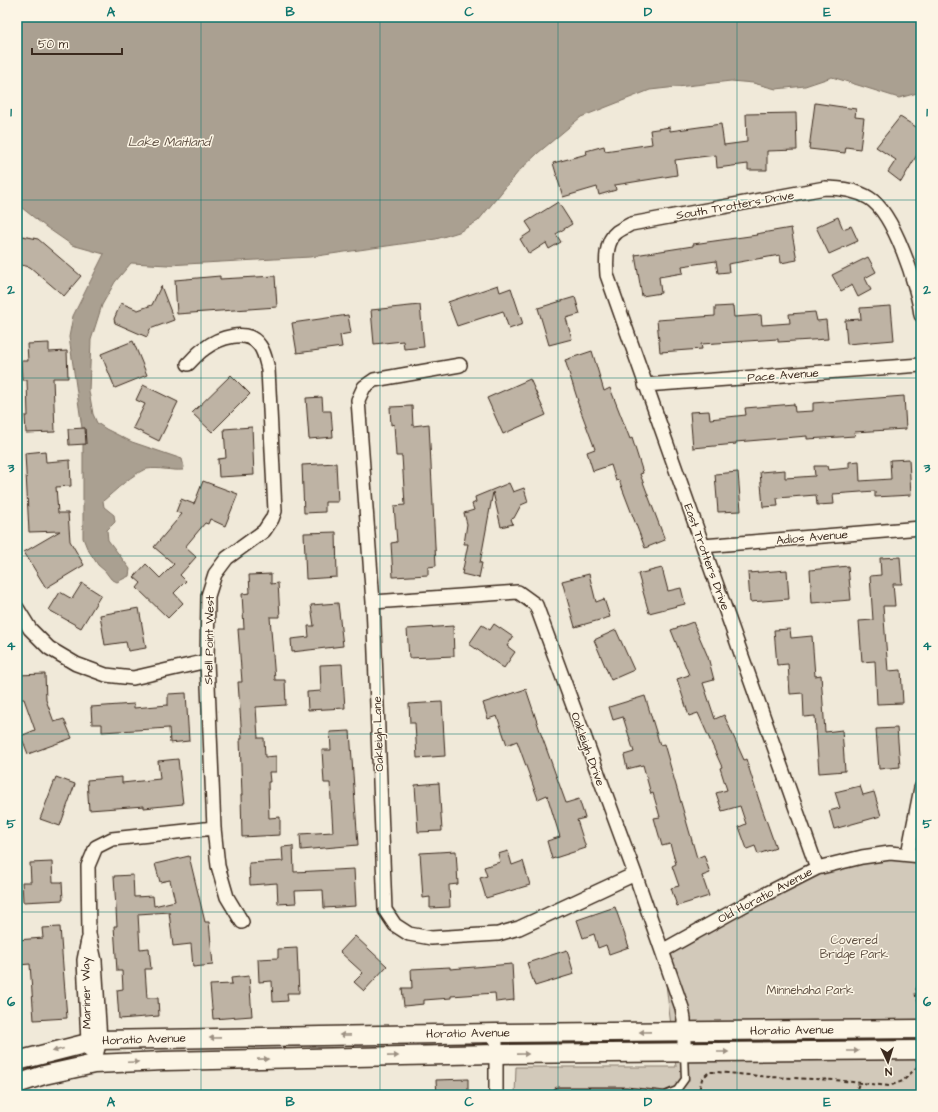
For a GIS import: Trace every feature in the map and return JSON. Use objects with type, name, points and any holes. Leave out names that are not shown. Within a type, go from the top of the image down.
[{"type":"main road","name":"Horatio Avenue","points":[[17,1061],[94,1041],[496,1033],[921,1029]]},
{"type":"main road","name":"Horatio Avenue","points":[[17,1084],[44,1075],[94,1064],[172,1060],[684,1052],[919,1058]]},
{"type":"street","name":"South Trotters Drive","points":[[609,245],[615,233],[631,224],[825,188],[837,188],[870,198],[884,212],[904,251],[916,289],[921,315]]},
{"type":"street","name":"East Trotters Drive","points":[[609,245],[606,258],[607,275],[817,868]]},
{"type":"street","name":"Shell Point West","points":[[188,364],[204,348],[220,340],[239,335],[252,338],[259,344],[263,350],[268,370],[275,511],[272,519],[264,531],[227,558],[215,574],[208,596],[207,661],[214,828],[218,866],[224,889],[242,922]]},
{"type":"street","name":"Pace Avenue","points":[[645,385],[921,364]]},
{"type":"street","name":"Oakleigh Lane","points":[[460,365],[374,380],[364,386],[358,400],[373,602],[385,910],[395,925],[409,934],[431,938],[498,934],[519,928],[634,874]]},
{"type":"street","name":"Adios Avenue","points":[[703,546],[921,528]]},
{"type":"street","name":"Oakleigh Drive","points":[[373,602],[518,592],[536,605],[682,1008],[684,1052]]},
{"type":"street","points":[[17,608],[30,629],[49,648],[76,664],[106,675],[133,678],[207,661]]},
{"type":"street","points":[[915,855],[921,788]]},
{"type":"street","name":"Mariner Way","points":[[94,1064],[95,961],[89,934],[88,866],[96,847],[112,839],[214,828]]},
{"type":"street","name":"Old Horatio Avenue","points":[[662,951],[748,903],[817,868],[862,857],[890,853],[915,855]]},
{"type":"street","points":[[496,1033],[496,1095]]},
{"type":"lane","points":[[558,1091],[626,1091],[665,1095],[677,1090],[685,1078],[684,1052]]},
{"type":"path","points":[[921,980],[915,991],[916,1000],[921,1004]]},
{"type":"path","points":[[698,1095],[702,1080],[709,1072],[835,1080],[889,1086],[903,1081],[919,1058]]},
{"type":"path","points":[[855,1095],[859,1082]]},
{"type":"green space","name":"Minnehaha Park","points":[[921,856],[921,1095],[515,1095],[516,1067],[676,1067],[662,951],[817,868]]},
{"type":"water","name":"Lake Maitland","points":[[17,17],[921,17],[921,92],[899,98],[832,77],[805,86],[776,89],[753,83],[731,81],[650,90],[581,117],[519,171],[478,221],[459,232],[436,239],[310,257],[168,265],[131,263],[115,282],[102,305],[91,340],[89,391],[93,414],[97,423],[106,429],[132,442],[182,459],[184,467],[183,470],[147,469],[142,471],[130,478],[103,501],[104,507],[114,515],[115,522],[107,530],[108,540],[130,569],[129,576],[117,582],[111,579],[98,565],[87,548],[83,538],[83,444],[86,444],[85,428],[82,428],[69,337],[73,316],[104,254],[72,245],[17,204]]},
{"type":"building","points":[[815,103],[856,109],[855,117],[864,118],[860,149],[846,147],[845,153],[809,149]]},
{"type":"building","points":[[796,113],[797,150],[767,151],[767,170],[748,170],[748,164],[717,168],[716,155],[675,160],[677,175],[615,185],[616,190],[599,195],[597,187],[563,197],[553,163],[587,154],[586,151],[604,146],[605,151],[652,144],[650,130],[670,127],[670,131],[721,124],[724,145],[747,142],[746,114]]},
{"type":"building","points":[[900,117],[921,130],[921,148],[901,182],[888,172],[896,160],[876,147]]},
{"type":"building","points":[[558,202],[572,224],[556,234],[561,242],[549,249],[546,243],[529,254],[520,239],[532,231],[526,222]]},
{"type":"building","points":[[838,217],[843,229],[851,226],[858,241],[829,254],[816,227]]},
{"type":"building","points":[[791,228],[797,260],[781,263],[780,255],[728,264],[729,272],[718,273],[716,261],[682,266],[683,273],[659,277],[661,293],[642,296],[635,255]]},
{"type":"building","points":[[17,235],[38,239],[81,276],[64,296],[30,267],[17,264]]},
{"type":"building","points":[[868,257],[876,272],[865,278],[871,290],[858,297],[852,285],[841,291],[832,275]]},
{"type":"building","points":[[220,276],[220,279],[275,276],[277,307],[177,314],[175,280]]},
{"type":"building","points":[[498,285],[500,292],[511,288],[523,324],[509,329],[503,311],[457,326],[448,302]]},
{"type":"building","points":[[161,286],[174,320],[150,329],[147,337],[115,323],[114,319],[121,303],[138,310],[152,305]]},
{"type":"building","points":[[575,297],[580,314],[566,318],[572,339],[549,345],[538,308]]},
{"type":"building","points":[[420,305],[424,347],[404,349],[403,341],[374,344],[371,310]]},
{"type":"building","points":[[733,306],[734,317],[761,315],[762,325],[790,323],[789,314],[815,312],[817,321],[826,320],[828,339],[778,342],[778,339],[701,344],[702,349],[660,352],[657,320],[715,316],[715,307]]},
{"type":"building","points":[[891,306],[894,340],[847,344],[845,320],[861,319],[860,308]]},
{"type":"building","points":[[348,315],[351,333],[340,335],[342,347],[297,353],[292,323]]},
{"type":"building","points":[[133,341],[147,375],[115,388],[101,354]]},
{"type":"building","points":[[49,343],[49,352],[67,351],[68,378],[53,378],[55,432],[26,433],[25,416],[28,416],[27,380],[22,380],[21,361],[28,361],[27,344]]},
{"type":"building","points":[[592,351],[604,391],[610,388],[630,439],[632,438],[643,473],[640,474],[665,540],[645,548],[619,480],[616,481],[611,465],[593,471],[587,452],[595,449],[577,401],[565,360]]},
{"type":"building","points":[[231,375],[250,394],[212,432],[192,413]]},
{"type":"building","points":[[530,379],[546,415],[503,434],[487,398]]},
{"type":"building","points":[[143,385],[178,402],[159,441],[133,428],[145,404],[136,400]]},
{"type":"building","points":[[904,396],[906,429],[854,432],[855,436],[807,439],[807,436],[736,442],[736,444],[693,448],[690,412],[709,411],[710,419],[746,415],[745,408],[794,404],[795,412],[813,411],[813,403]]},
{"type":"building","points":[[322,397],[323,411],[331,411],[333,437],[309,439],[306,398]]},
{"type":"building","points":[[412,406],[413,426],[429,424],[436,566],[428,567],[428,575],[393,577],[391,543],[397,542],[394,506],[405,505],[402,456],[396,456],[394,424],[391,425],[390,407]]},
{"type":"building","points":[[252,427],[254,475],[219,477],[218,459],[226,458],[224,429]]},
{"type":"building","points":[[85,428],[86,444],[69,445],[68,429]]},
{"type":"building","points":[[45,451],[46,462],[70,460],[71,486],[56,487],[58,513],[68,513],[70,541],[84,565],[46,588],[24,552],[60,531],[29,532],[25,453]]},
{"type":"building","points":[[909,459],[911,495],[875,497],[875,491],[833,494],[834,504],[817,505],[816,495],[777,498],[778,506],[763,507],[760,472],[785,470],[785,478],[815,476],[814,466],[827,466],[828,470],[849,468],[849,462],[859,461],[860,481],[891,479],[890,460]]},
{"type":"building","points":[[336,463],[338,502],[325,502],[325,512],[304,513],[302,465]]},
{"type":"building","points":[[738,472],[741,511],[718,512],[715,474]]},
{"type":"building","points":[[203,481],[238,494],[225,526],[210,519],[208,524],[205,523],[185,547],[196,557],[180,575],[186,581],[174,593],[183,603],[168,618],[137,588],[141,583],[134,577],[146,564],[160,578],[174,564],[154,547],[182,514],[176,512],[181,499],[194,504]]},
{"type":"building","points":[[509,483],[513,492],[524,488],[528,502],[521,505],[514,518],[511,519],[513,524],[501,527],[493,492],[480,563],[482,563],[479,578],[462,574],[468,544],[464,544],[467,524],[464,513],[474,510],[472,504],[476,502],[475,497]]},
{"type":"building","points":[[336,532],[337,577],[306,579],[304,533]]},
{"type":"building","points":[[900,557],[902,584],[893,584],[895,606],[883,606],[888,671],[901,670],[903,703],[877,704],[875,661],[862,662],[859,621],[873,620],[870,576],[881,575],[880,558]]},
{"type":"building","points":[[848,566],[851,600],[812,603],[810,570]]},
{"type":"building","points":[[662,568],[668,591],[681,588],[685,604],[649,613],[638,574]]},
{"type":"building","points":[[787,570],[789,599],[750,602],[748,573]]},
{"type":"building","points":[[271,574],[271,584],[278,583],[280,617],[270,617],[275,680],[285,680],[286,705],[256,707],[258,738],[264,738],[265,757],[276,756],[276,772],[269,772],[269,818],[280,817],[280,835],[242,837],[240,739],[242,739],[238,682],[242,682],[238,629],[244,629],[242,594],[250,593],[249,575]]},
{"type":"building","points":[[589,574],[596,602],[604,599],[610,617],[575,627],[562,581]]},
{"type":"building","points":[[82,583],[101,595],[81,628],[49,610],[60,592],[72,599]]},
{"type":"building","points":[[338,603],[343,646],[292,652],[291,639],[309,637],[308,626],[314,626],[311,605]]},
{"type":"building","points":[[139,608],[146,648],[128,651],[126,642],[105,645],[100,615]]},
{"type":"building","points":[[693,622],[708,657],[714,680],[703,683],[715,719],[724,715],[744,760],[746,759],[776,848],[758,854],[755,846],[747,849],[739,827],[746,824],[740,806],[722,811],[716,793],[727,790],[720,768],[722,767],[698,713],[689,716],[677,679],[689,675],[671,630]]},
{"type":"building","points":[[494,624],[513,637],[507,646],[515,652],[504,668],[469,644],[482,625],[490,630]]},
{"type":"building","points":[[453,626],[454,656],[409,658],[407,629]]},
{"type":"building","points":[[790,629],[791,638],[812,636],[815,676],[821,675],[825,732],[842,730],[845,771],[819,773],[815,716],[804,717],[803,693],[790,694],[788,664],[777,665],[774,630]]},
{"type":"building","points":[[616,630],[634,670],[611,680],[594,640]]},
{"type":"building","points":[[342,664],[345,708],[308,710],[307,692],[321,691],[320,665]]},
{"type":"building","points":[[45,674],[46,700],[54,722],[64,719],[72,738],[28,754],[21,736],[35,730],[24,699],[17,699],[17,675]]},
{"type":"building","points":[[526,689],[566,803],[579,799],[585,818],[577,820],[586,848],[552,859],[547,841],[560,837],[547,795],[538,799],[517,741],[507,745],[497,716],[488,719],[483,703]]},
{"type":"building","points":[[186,693],[189,741],[170,743],[169,728],[102,732],[102,724],[92,724],[91,707],[134,704],[134,708],[168,705],[168,694]]},
{"type":"building","points":[[645,696],[660,745],[664,744],[697,858],[704,855],[710,873],[702,876],[709,896],[677,906],[671,888],[679,886],[672,866],[676,864],[670,844],[662,846],[654,818],[660,817],[653,793],[651,794],[643,765],[627,769],[624,755],[634,752],[623,717],[613,720],[609,707]]},
{"type":"building","points":[[442,702],[445,756],[417,758],[415,723],[410,723],[409,704]]},
{"type":"building","points":[[897,728],[900,767],[879,769],[876,729]]},
{"type":"building","points":[[350,731],[358,845],[301,850],[300,834],[333,832],[330,783],[324,783],[322,750],[331,750],[330,732]]},
{"type":"building","points":[[178,759],[183,804],[144,808],[144,806],[89,810],[87,780],[122,777],[122,783],[160,779],[158,761]]},
{"type":"building","points":[[56,777],[75,784],[60,826],[40,819]]},
{"type":"building","points":[[439,783],[442,831],[418,832],[415,785]]},
{"type":"building","points":[[860,786],[863,795],[874,792],[881,816],[834,829],[829,811],[840,808],[835,792]]},
{"type":"building","points":[[293,846],[294,872],[354,869],[356,906],[324,908],[323,890],[295,891],[296,903],[278,904],[277,883],[250,885],[249,863],[283,861],[282,847]]},
{"type":"building","points":[[456,851],[458,884],[449,885],[450,907],[430,908],[430,897],[423,898],[420,853]]},
{"type":"building","points":[[508,851],[512,865],[523,861],[530,885],[486,898],[480,878],[487,876],[484,867],[500,862],[498,854]]},
{"type":"building","points":[[189,856],[205,922],[209,922],[213,965],[193,967],[191,944],[173,946],[169,912],[138,914],[140,949],[149,948],[151,969],[145,969],[147,998],[158,998],[159,1016],[119,1019],[117,990],[123,989],[122,971],[117,971],[114,926],[117,926],[114,876],[133,875],[134,897],[153,896],[154,906],[175,901],[170,880],[160,882],[155,864]]},
{"type":"building","points":[[52,862],[53,882],[62,882],[63,900],[23,902],[22,882],[31,882],[30,863]]},
{"type":"building","points":[[615,907],[629,947],[609,954],[606,945],[598,948],[594,934],[583,938],[577,920]]},
{"type":"building","points":[[60,927],[67,1018],[34,1020],[30,964],[19,965],[17,940],[43,938],[42,928]]},
{"type":"building","points":[[355,936],[387,966],[364,991],[354,982],[363,973],[340,952]]},
{"type":"building","points":[[297,948],[299,993],[287,993],[288,1001],[273,1002],[272,981],[259,982],[258,959],[278,958],[278,949]]},
{"type":"building","points":[[567,950],[574,974],[535,986],[527,963]]},
{"type":"building","points":[[512,964],[514,1000],[496,1002],[495,993],[451,996],[451,998],[424,1000],[424,1004],[404,1006],[402,988],[412,988],[411,969],[450,967],[450,969]]},
{"type":"building","points":[[249,976],[252,1016],[213,1019],[210,985],[232,984],[231,978]]},
{"type":"building","points":[[468,1079],[468,1095],[437,1095],[436,1080]]},
{"type":"park label","name":"Covered Bridge Park","points":[[854,947]]}]
